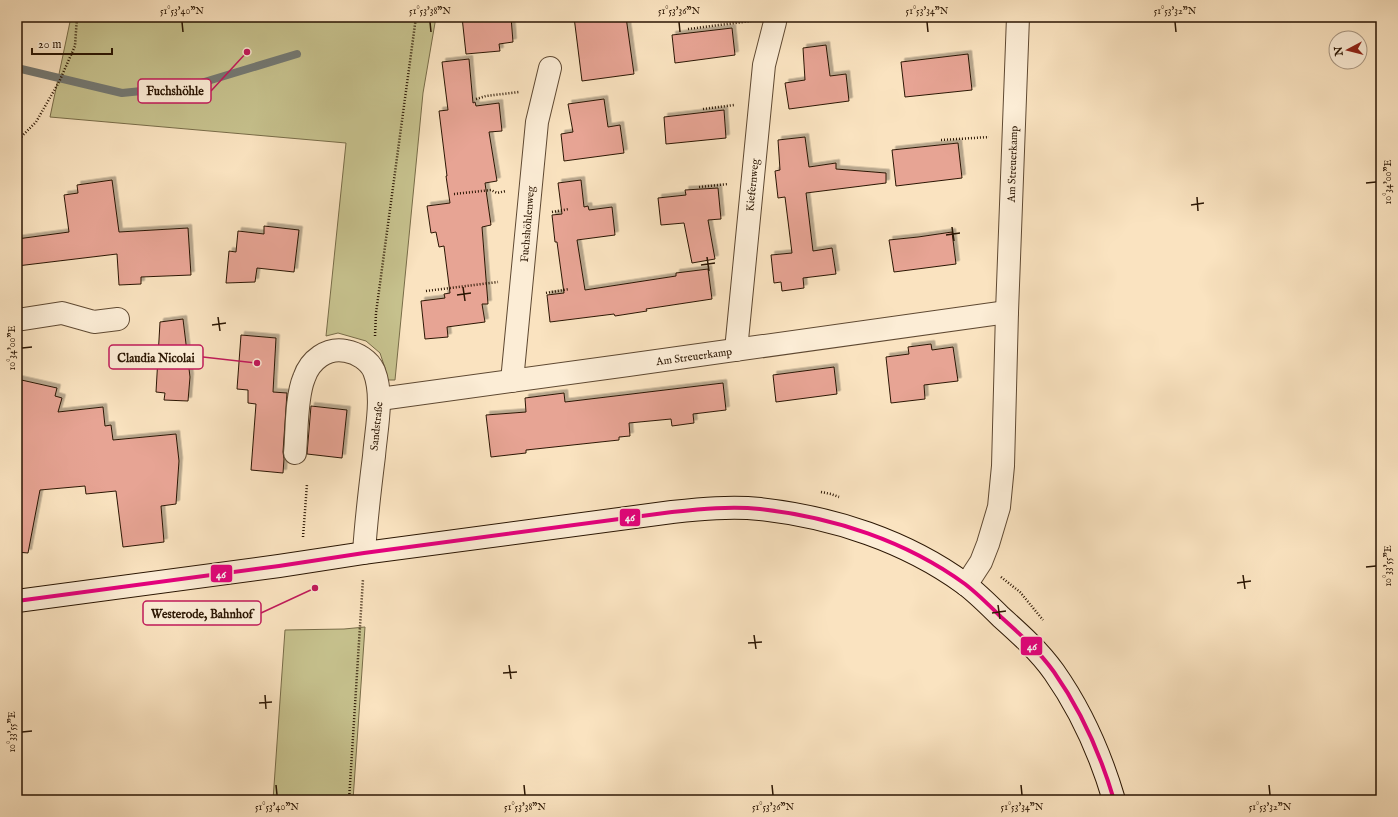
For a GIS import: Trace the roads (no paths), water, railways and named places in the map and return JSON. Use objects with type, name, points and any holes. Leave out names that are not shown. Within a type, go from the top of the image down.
[{"type":"street","name":"Am Streuerkamp","points":[[966,585],[980,562],[988,544],[999,507],[1003,466],[1018,17]]},
{"type":"street","name":"Kiefernweg","points":[[736,350],[764,66],[775,22]]},
{"type":"street","name":"Fuchshöhlenweg","points":[[512,381],[537,122],[550,68]]},
{"type":"street","name":"Am Streuerkamp","points":[[380,398],[1007,312]]},
{"type":"street","points":[[17,320],[62,313],[94,322],[118,319]]},
{"type":"street","name":"Sandstraße","points":[[295,454],[300,396],[304,378],[313,361],[326,352],[339,349],[352,352],[363,358],[374,370],[380,398],[364,553]]},
{"type":"street","points":[[17,601],[672,512],[720,508],[759,509],[829,521],[868,533],[903,548],[929,562],[966,585],[1024,637],[1053,671],[1086,728],[1105,771],[1114,800]]},
{"type":"waterway","points":[[17,68],[122,93],[191,86],[297,54]]},
{"type":"place","name":"Fuchshöhle","points":[[247,52]]},
{"type":"place","name":"Claudia Nicolai","points":[[257,363]]},
{"type":"place","name":"Westerode, Bahnhof","points":[[315,588]]}]
